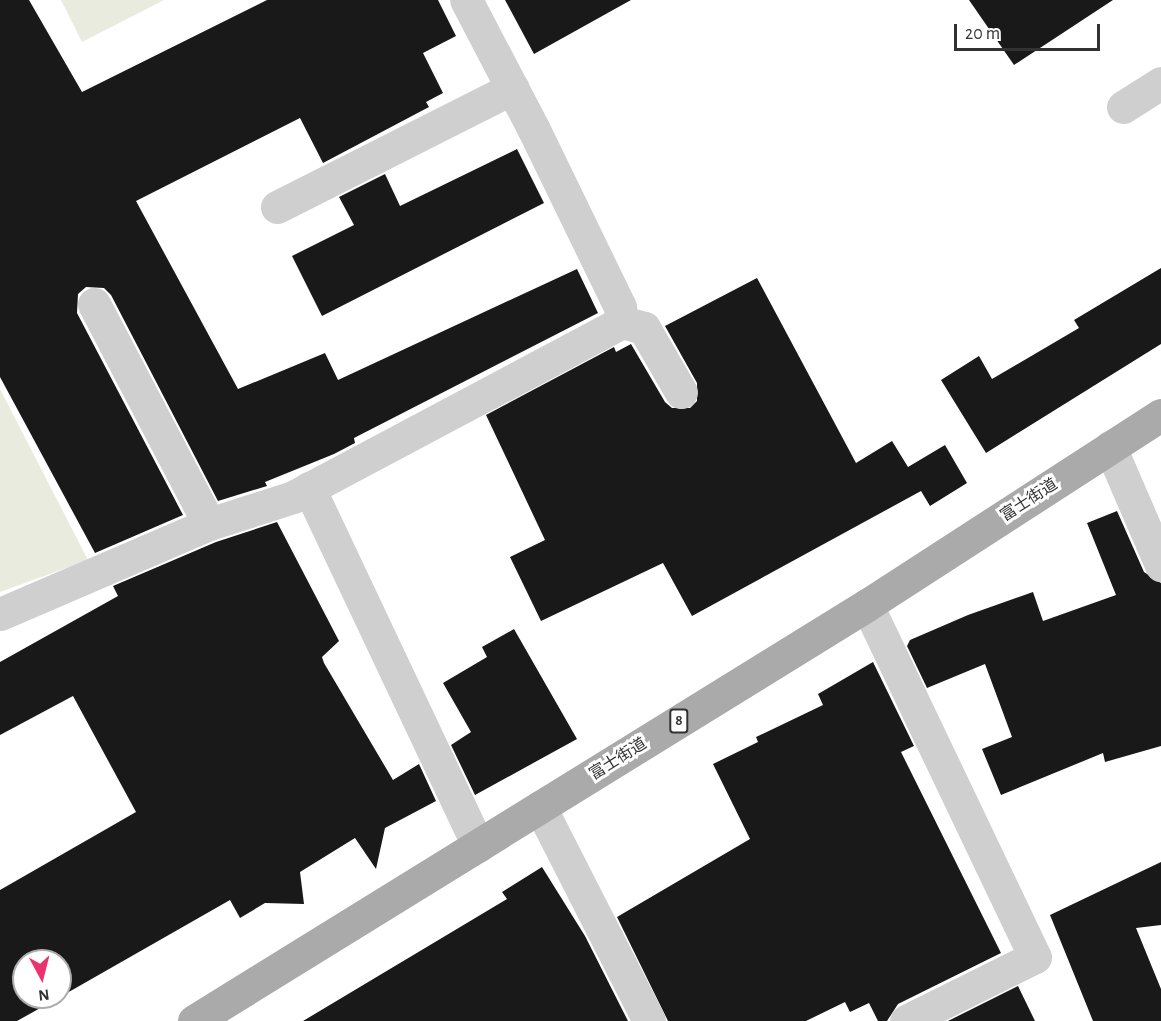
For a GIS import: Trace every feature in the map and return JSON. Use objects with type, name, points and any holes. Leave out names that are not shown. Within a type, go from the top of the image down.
[{"type":"main road","name":"富士街道","points":[[194,1021],[867,605],[1161,415]]},
{"type":"street","points":[[466,0],[513,88],[620,308],[622,322]]},
{"type":"street","points":[[1123,107],[1161,83]]},
{"type":"street","points":[[277,207],[513,88]]},
{"type":"street","points":[[94,304],[209,524]]},
{"type":"street","points":[[0,614],[209,524],[309,488],[622,322],[644,328],[681,392]]},
{"type":"street","points":[[1110,447],[1161,565]]},
{"type":"street","points":[[309,488],[478,846]]},
{"type":"street","points":[[867,605],[1035,957],[906,1021]]},
{"type":"street","points":[[540,807],[649,1021]]},
{"type":"shaded area","points":[[61,0],[164,0],[82,42]]},
{"type":"shaded area","points":[[0,389],[88,560],[0,592]]},
{"type":"building","points":[[0,0],[29,0],[82,92],[267,0],[438,0],[456,36],[423,53],[443,93],[426,102],[429,107],[323,163],[300,118],[136,201],[238,389],[325,353],[338,380],[577,269],[598,313],[354,438],[355,443],[334,454],[265,482],[267,486],[218,501],[111,295],[104,288],[86,287],[78,294],[77,313],[183,515],[95,553],[0,377]]},
{"type":"building","points":[[505,0],[631,0],[534,54]]},
{"type":"building","points":[[969,0],[1113,0],[1014,65]]},
{"type":"building","points":[[517,149],[544,203],[322,316],[292,256],[354,225],[339,197],[385,174],[400,206]]},
{"type":"building","points":[[1161,268],[1161,344],[986,453],[941,380],[979,356],[992,379],[1079,328],[1074,320]]},
{"type":"building","points":[[757,278],[856,463],[892,441],[908,467],[945,445],[967,483],[930,506],[921,491],[692,616],[663,563],[541,621],[510,557],[545,540],[486,415],[614,347],[616,352],[631,344],[665,402],[672,408],[690,408],[697,401],[697,383],[665,326]]},
{"type":"building","points":[[1117,511],[1144,572],[1161,583],[1161,746],[1105,762],[1103,753],[1001,795],[982,749],[1012,737],[985,664],[927,688],[907,646],[910,640],[968,615],[1033,592],[1043,621],[1116,595],[1087,523]]},
{"type":"building","points":[[277,522],[339,641],[322,657],[324,663],[393,780],[419,764],[436,801],[385,828],[376,869],[355,838],[300,872],[304,904],[265,903],[240,918],[230,900],[72,990],[72,949],[12,949],[12,1009],[38,1009],[17,1021],[0,1021],[0,890],[136,812],[73,696],[0,735],[0,662],[118,596],[113,586],[216,542]]},
{"type":"building","points":[[514,629],[577,739],[475,795],[451,745],[471,732],[443,683],[487,657],[482,647]]},
{"type":"building","points":[[873,662],[914,746],[901,752],[1001,953],[898,1004],[887,1021],[878,1021],[869,1003],[850,1012],[845,1002],[806,1021],[668,1021],[617,917],[750,839],[713,764],[758,742],[756,737],[823,705],[818,694]]},
{"type":"building","points":[[1161,862],[1161,925],[1136,928],[1161,989],[1161,1021],[1093,1021],[1050,915]]},
{"type":"building","points":[[542,867],[585,936],[628,1021],[303,1021],[507,899],[502,892]]},
{"type":"building","points":[[1018,986],[1035,1021],[948,1021]]}]
